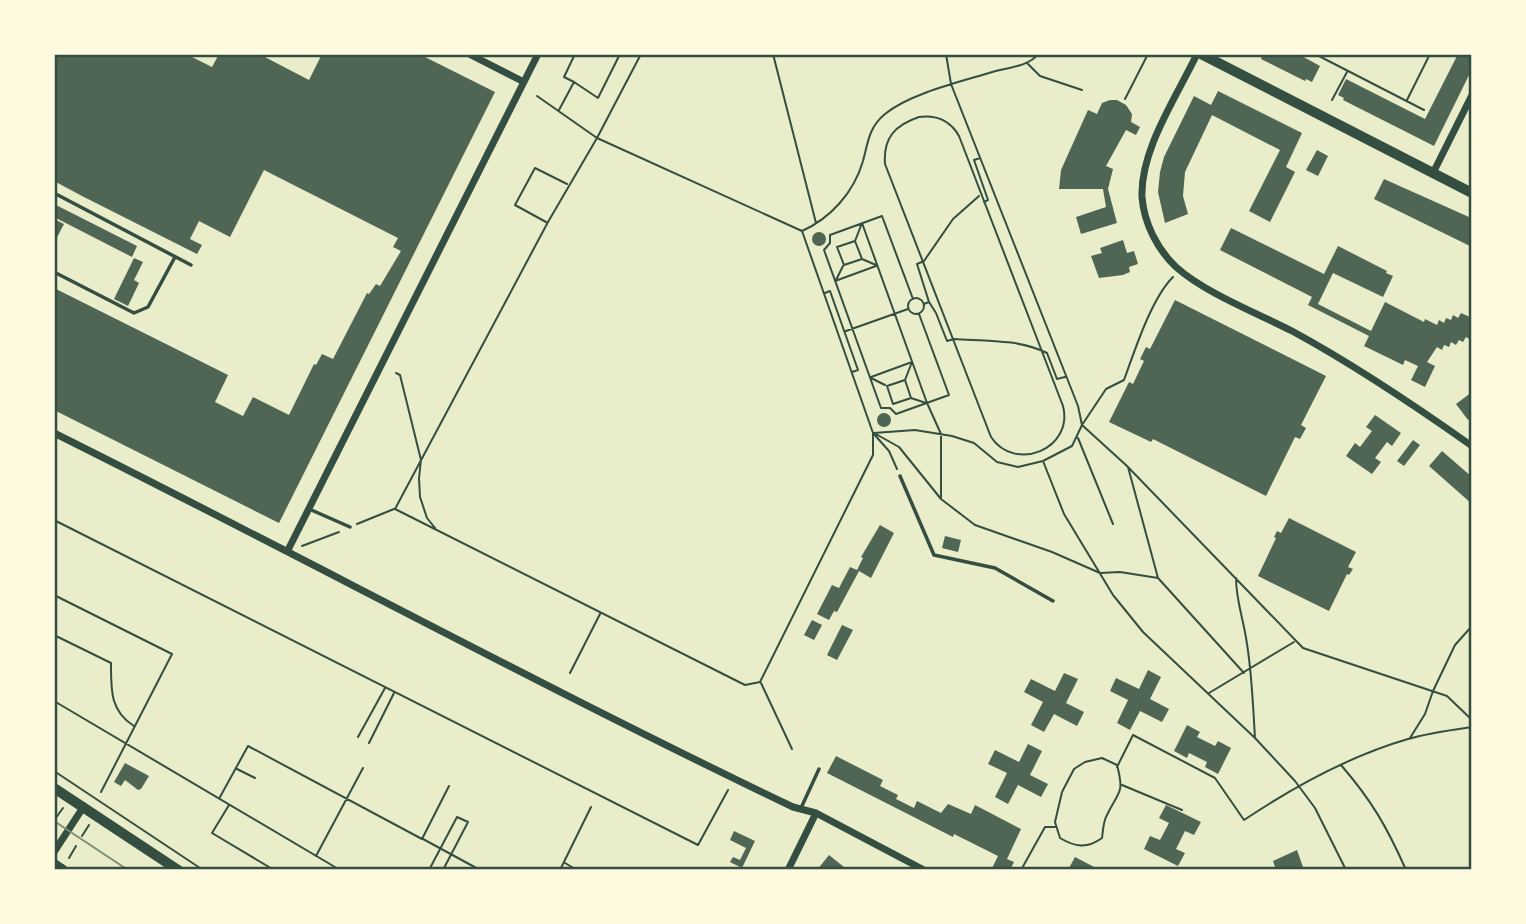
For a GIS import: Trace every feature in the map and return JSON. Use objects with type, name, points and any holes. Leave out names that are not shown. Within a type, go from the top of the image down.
[{"type":"main road","points":[[1199,54],[1472,193]]},
{"type":"main road","points":[[54,788],[178,870]]},
{"type":"main road","points":[[54,864],[65,866]]},
{"type":"street","points":[[469,54],[524,82]]},
{"type":"street","points":[[288,550],[538,54]]},
{"type":"street","points":[[1199,54],[1155,139],[1144,172],[1142,195],[1146,220],[1163,252],[1189,276],[1368,376],[1472,446]]},
{"type":"street","points":[[1433,173],[1472,95]]},
{"type":"street","points":[[54,433],[288,550],[560,692],[793,807],[816,813],[924,870]]},
{"type":"street","points":[[54,852],[84,806]]},
{"type":"street","points":[[788,870],[816,813]]},
{"type":"lane","points":[[54,193],[191,265]]},
{"type":"lane","points":[[54,272],[134,313],[148,307],[175,257]]},
{"type":"lane","points":[[900,476],[933,555],[995,568],[1053,601]]},
{"type":"lane","points":[[309,509],[350,527]]},
{"type":"lane","points":[[802,808],[819,769]]},
{"type":"path","points":[[575,54],[564,77],[598,98],[620,54]]},
{"type":"path","points":[[641,54],[597,138],[568,184],[396,509],[745,685],[760,682]]},
{"type":"path","points":[[773,54],[817,224]]},
{"type":"path","points":[[946,54],[951,84],[1078,406],[1082,425],[1127,466],[1303,648],[1447,696],[1472,720]]},
{"type":"path","points":[[802,231],[817,224],[841,202],[863,159],[869,133],[887,112],[951,84],[1028,63],[1038,54]]},
{"type":"path","points":[[1125,99],[1148,54]]},
{"type":"path","points":[[1315,54],[1424,110]]},
{"type":"path","points":[[1406,100],[1430,54]]},
{"type":"path","points":[[1028,63],[1040,76],[1082,90]]},
{"type":"path","points":[[1332,100],[1348,71]]},
{"type":"path","points":[[559,111],[574,82]]},
{"type":"path","points":[[537,96],[597,138],[802,231],[873,433],[873,455],[760,682]]},
{"type":"path","points":[[919,117],[935,117],[950,124],[959,136],[980,194],[1063,406],[1065,422],[1059,437],[1052,445],[1040,451],[1019,455],[1001,449],[991,437],[886,164],[886,143],[899,125],[919,117]]},
{"type":"path","points":[[981,157],[974,160],[988,200],[983,202]]},
{"type":"path","points":[[548,222],[515,205],[535,168],[568,184]]},
{"type":"path","points":[[980,194],[953,219],[924,261],[917,264],[929,302],[947,341],[954,339],[1014,343],[1041,350],[1047,353],[1057,379],[1066,377]]},
{"type":"path","points":[[913,299],[882,216],[830,235],[830,243],[824,250],[881,408],[892,409],[897,414],[949,395],[919,314]]},
{"type":"path","points":[[862,223],[855,241],[862,259]]},
{"type":"path","points":[[862,223],[941,435],[940,499]]},
{"type":"path","points":[[837,247],[855,241]]},
{"type":"path","points":[[830,243],[837,247],[844,265]]},
{"type":"path","points":[[835,281],[844,265],[862,259],[877,265]]},
{"type":"path","points":[[835,281],[877,265]]},
{"type":"path","points":[[873,433],[915,429],[974,443],[997,462],[1018,467],[1043,461],[1072,446],[1082,425],[1106,389],[1124,380],[1140,336],[1166,285],[1173,278]]},
{"type":"path","points":[[824,293],[830,291],[845,332],[858,370],[852,372]]},
{"type":"path","points":[[924,303],[919,314],[912,314],[908,309],[908,303],[913,299],[929,302]]},
{"type":"path","points":[[845,332],[908,309]]},
{"type":"path","points":[[870,377],[912,362]]},
{"type":"path","points":[[911,398],[905,380],[912,362]]},
{"type":"path","points":[[396,373],[400,375],[421,460],[420,497],[426,518],[439,531]]},
{"type":"path","points":[[870,377],[887,386],[892,409]]},
{"type":"path","points":[[887,386],[905,380]]},
{"type":"path","points":[[893,404],[911,398],[927,403]]},
{"type":"path","points":[[873,433],[889,451],[900,476]]},
{"type":"path","points":[[873,433],[899,447],[940,499],[975,525],[1052,552],[1100,573],[1120,572],[1158,578]]},
{"type":"path","points":[[1077,437],[1113,524]]},
{"type":"path","points":[[1043,461],[1064,514],[1113,594],[1143,632],[1255,738],[1297,785],[1315,808],[1346,870]]},
{"type":"path","points":[[1127,466],[1158,578],[1244,673]]},
{"type":"path","points":[[54,520],[698,845],[728,790]]},
{"type":"path","points":[[1236,577],[1236,596],[1251,669],[1255,738]]},
{"type":"path","points":[[54,595],[172,654],[101,792]]},
{"type":"path","points":[[570,673],[601,612]]},
{"type":"path","points":[[1409,738],[1425,714],[1455,645],[1472,626]]},
{"type":"path","points":[[54,635],[111,663],[112,693],[116,708],[121,718],[135,727]]},
{"type":"path","points":[[1209,693],[1295,641]]},
{"type":"path","points":[[760,682],[792,749]]},
{"type":"path","points":[[358,737],[386,687]]},
{"type":"path","points":[[369,744],[394,692]]},
{"type":"path","points":[[54,701],[340,870]]},
{"type":"path","points":[[1117,767],[1102,758],[1085,762],[1074,769],[1062,792],[1055,822],[1060,838],[1074,846],[1092,845],[1102,838],[1106,816],[1119,798],[1121,785],[1117,767],[1133,734],[1215,778],[1244,820],[1297,785],[1340,765],[1409,738],[1472,727]]},
{"type":"path","points":[[219,798],[248,746],[480,870]]},
{"type":"path","points":[[1340,765],[1368,797],[1382,819],[1406,870]]},
{"type":"path","points":[[236,768],[255,778]]},
{"type":"path","points":[[316,856],[362,768]]},
{"type":"path","points":[[54,771],[202,870]]},
{"type":"path","points":[[1121,785],[1182,810]]},
{"type":"path","points":[[422,839],[450,786]]},
{"type":"path","points":[[55,819],[65,804]]},
{"type":"path","points":[[229,804],[212,833],[274,870]]},
{"type":"path","points":[[560,870],[591,807]]},
{"type":"path","points":[[429,870],[457,817],[468,822],[443,870]]},
{"type":"path","points":[[82,836],[90,823]]},
{"type":"path","points":[[1021,870],[1045,827],[1056,827]]},
{"type":"path","points":[[65,866],[76,846]]},
{"type":"path","points":[[564,863],[577,870]]},
{"type":"building","points":[[54,54],[186,54],[212,67],[219,54],[259,54],[309,80],[322,54],[419,54],[495,92],[279,523],[54,410],[54,288],[228,375],[215,402],[243,416],[253,397],[289,415],[314,364],[316,365],[322,354],[333,359],[367,293],[369,294],[376,284],[380,286],[401,251],[393,247],[398,238],[264,170],[230,237],[199,221],[190,239],[202,245],[197,254],[82,196],[54,181]]},
{"type":"building","points":[[1258,54],[1298,54],[1320,66],[1312,82],[1306,79],[1305,81],[1261,59],[1262,56]]},
{"type":"building","points":[[1458,54],[1472,54],[1472,69],[1434,146],[1338,95],[1346,79],[1425,119]]},
{"type":"building","points":[[1218,91],[1302,133],[1286,167],[1295,172],[1270,222],[1249,211],[1280,150],[1212,115],[1185,172],[1183,196],[1188,214],[1165,223],[1158,192],[1164,157],[1194,96],[1211,105]]},
{"type":"building","points":[[1110,100],[1126,105],[1132,114],[1131,122],[1140,127],[1136,135],[1126,130],[1106,166],[1113,169],[1108,189],[1117,223],[1081,234],[1076,217],[1106,207],[1103,189],[1059,189],[1061,170],[1088,110],[1097,114],[1102,103]]},
{"type":"building","points":[[1317,150],[1328,156],[1318,176],[1306,170]]},
{"type":"building","points":[[1384,179],[1469,217],[1469,223],[1472,225],[1472,247],[1374,199]]},
{"type":"building","points":[[54,204],[137,246],[132,257],[54,217]]},
{"type":"building","points":[[56,220],[64,224],[54,243],[54,223]]},
{"type":"building","points":[[1231,228],[1324,274],[1338,246],[1387,271],[1386,273],[1393,276],[1383,297],[1333,273],[1318,304],[1371,331],[1385,302],[1424,322],[1425,319],[1437,325],[1439,320],[1444,323],[1446,318],[1451,320],[1453,315],[1458,318],[1461,313],[1472,318],[1469,325],[1472,326],[1471,340],[1466,337],[1456,345],[1451,342],[1449,347],[1444,345],[1442,350],[1437,347],[1427,362],[1435,366],[1425,387],[1411,380],[1418,366],[1405,360],[1403,365],[1364,346],[1369,336],[1308,305],[1312,297],[1220,250]]},
{"type":"building","points":[[816,232],[822,232],[826,239],[822,246],[816,246],[812,242],[812,236]]},
{"type":"building","points":[[1123,240],[1127,253],[1134,251],[1138,264],[1129,267],[1130,272],[1123,275],[1099,278],[1091,256],[1102,253],[1100,248]]},
{"type":"building","points":[[134,258],[143,262],[134,280],[139,283],[128,306],[114,299]]},
{"type":"building","points":[[1175,300],[1326,376],[1301,425],[1306,428],[1300,439],[1295,437],[1266,496],[1153,439],[1151,442],[1109,422],[1129,382],[1133,384],[1144,361],[1140,359],[1146,347],[1150,349]]},
{"type":"building","points":[[1472,392],[1472,417],[1468,420],[1456,404]]},
{"type":"building","points":[[881,413],[887,413],[891,420],[887,427],[881,427],[877,423],[877,417]]},
{"type":"building","points":[[1375,415],[1401,433],[1392,446],[1387,442],[1375,458],[1381,462],[1372,474],[1346,456],[1355,443],[1360,447],[1372,431],[1366,427]]},
{"type":"building","points":[[1413,440],[1420,445],[1404,466],[1397,461]]},
{"type":"building","points":[[1442,451],[1472,477],[1472,504],[1429,466]]},
{"type":"building","points":[[1289,518],[1356,552],[1348,567],[1353,569],[1347,574],[1329,611],[1258,576],[1277,531],[1281,533]]},
{"type":"building","points":[[880,525],[894,533],[871,578],[859,571],[837,612],[834,611],[829,620],[817,614],[832,585],[839,588],[850,567],[857,570],[863,558],[861,557]]},
{"type":"building","points":[[945,536],[961,540],[958,552],[942,548]]},
{"type":"building","points":[[812,620],[822,625],[814,640],[804,635]]},
{"type":"building","points":[[842,625],[853,630],[837,660],[827,655]]},
{"type":"building","points":[[1148,670],[1161,677],[1150,699],[1169,709],[1162,722],[1140,711],[1130,730],[1117,723],[1128,700],[1110,691],[1116,678],[1139,689]]},
{"type":"building","points":[[1064,673],[1078,679],[1066,703],[1084,712],[1077,726],[1054,714],[1044,732],[1031,725],[1043,702],[1024,692],[1031,679],[1055,691]]},
{"type":"building","points":[[1187,725],[1200,732],[1197,737],[1215,746],[1218,741],[1231,748],[1218,774],[1205,767],[1207,762],[1189,753],[1187,758],[1174,751]]},
{"type":"building","points":[[1028,744],[1042,751],[1030,775],[1048,784],[1041,797],[1018,785],[1008,804],[995,797],[1007,773],[988,764],[995,750],[1019,762]]},
{"type":"building","points":[[836,756],[883,780],[880,786],[898,795],[896,799],[914,808],[917,801],[941,813],[948,804],[971,814],[975,805],[1021,829],[1007,859],[1014,862],[1010,870],[992,868],[998,856],[954,834],[953,837],[827,773]]},
{"type":"building","points":[[125,763],[149,776],[141,789],[138,790],[125,780],[121,786],[114,782]]},
{"type":"building","points":[[1166,805],[1201,822],[1194,835],[1185,831],[1176,849],[1185,853],[1178,866],[1144,849],[1150,836],[1160,840],[1169,823],[1159,818]]},
{"type":"building","points":[[734,831],[755,841],[742,868],[730,862],[733,857],[740,860],[746,848],[730,840]]},
{"type":"building","points":[[1297,850],[1304,870],[1276,870],[1273,861]]},
{"type":"building","points":[[829,855],[844,867],[847,870],[817,870]]},
{"type":"building","points":[[1075,857],[1100,870],[1068,870]]},
{"type":"tram line","points":[[54,821],[128,870]]}]
